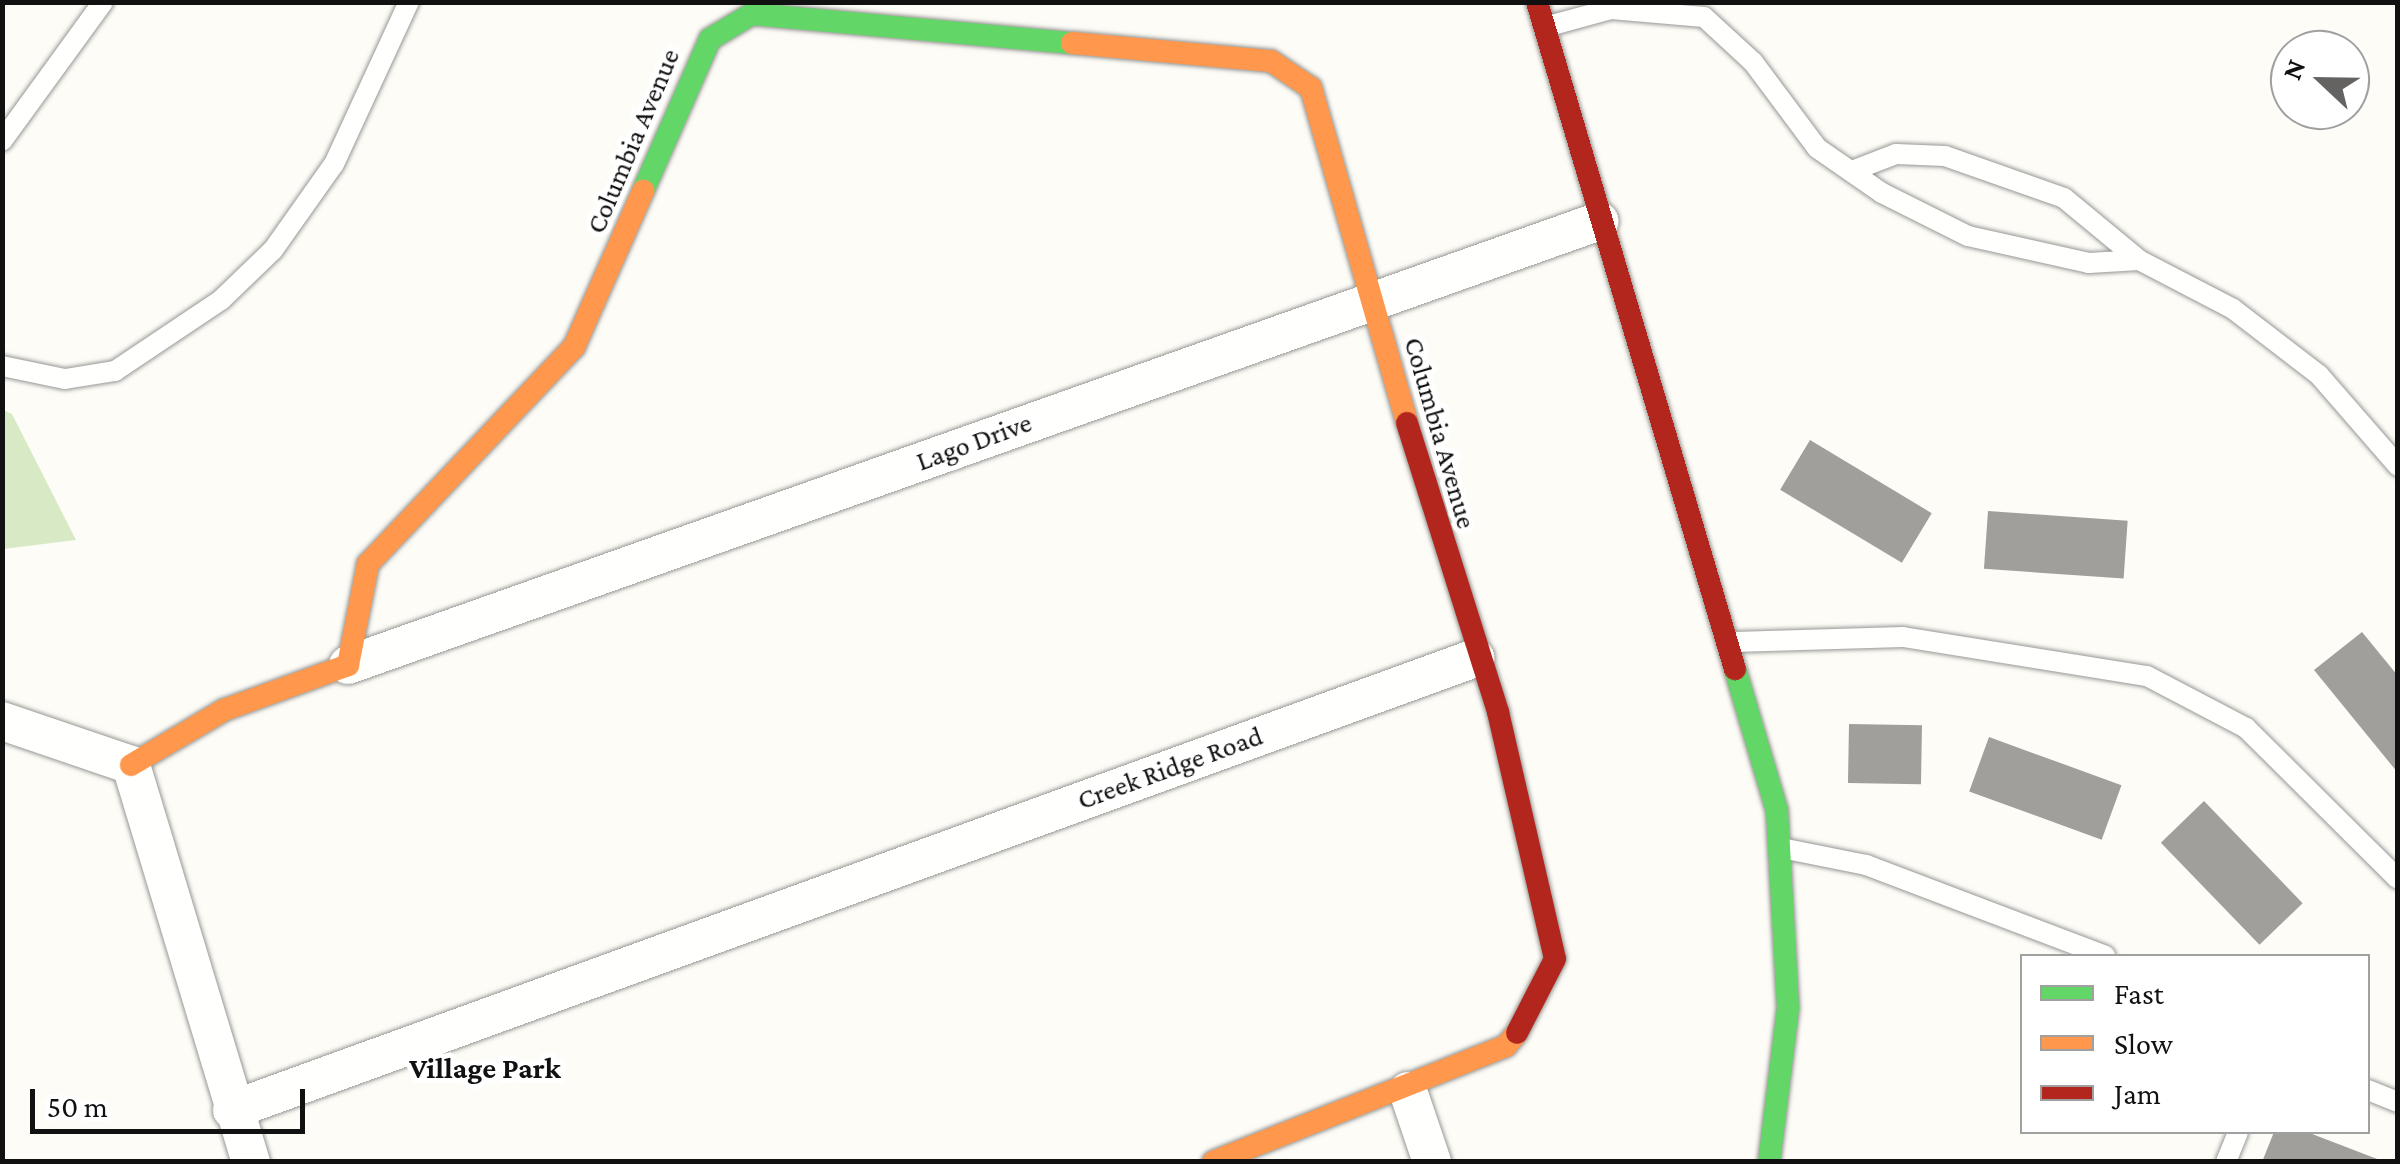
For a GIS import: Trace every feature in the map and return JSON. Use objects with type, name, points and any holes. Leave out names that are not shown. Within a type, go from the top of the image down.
[{"type":"street","points":[[1537,2],[1600,221],[1734,642],[1779,848],[1788,1008],[1769,1162]]},
{"type":"street","name":"Columbia Avenue","points":[[348,666],[368,564],[574,347],[710,39],[752,14],[1272,61],[1311,88],[1475,658]]},
{"type":"street","name":"Lago Drive","points":[[348,666],[1600,221]]},
{"type":"street","points":[[1213,1162],[1408,1090],[1506,1046],[1535,1010],[1555,959],[1498,712],[1475,658]]},
{"type":"street","name":"Creek Ridge Road","points":[[232,1110],[1475,658]]},
{"type":"street","points":[[2,720],[131,765],[224,710],[348,666]]},
{"type":"street","points":[[131,765],[232,1110],[251,1162]]},
{"type":"street","points":[[1408,1090],[1432,1162]]},
{"type":"lane","points":[[2,142],[103,2]]},
{"type":"lane","points":[[2,366],[65,379],[115,371],[221,300],[273,250],[334,164],[409,2]]},
{"type":"lane","points":[[1544,27],[1612,9],[1704,17],[1753,62],[1817,148],[1857,169],[1882,193],[1968,236],[2089,262],[2139,260]]},
{"type":"lane","points":[[1857,169],[1896,154],[2012,173],[2104,226],[2139,260],[2234,309],[2318,375],[2398,466]]},
{"type":"lane","points":[[1734,642],[1904,636],[2147,676],[2246,728],[2398,879]]},
{"type":"lane","points":[[1779,848],[1866,865],[2100,954]]},
{"type":"lane","points":[[2370,1091],[2398,1102]]},
{"type":"lane","points":[[2226,1162],[2237,1134]]},
{"type":"green space","points":[[3,410],[12,414],[76,540],[3,549]]},
{"type":"building","points":[[1810,440],[1932,513],[1902,563],[1780,490]]},
{"type":"building","points":[[1988,511],[2128,521],[2124,579],[1984,569]]},
{"type":"building","points":[[2362,632],[2398,676],[2398,773],[2314,670]]},
{"type":"building","points":[[1849,724],[1922,725],[1921,784],[1848,783]]},
{"type":"building","points":[[1989,737],[2121,785],[2102,840],[1969,792]]},
{"type":"building","points":[[2204,801],[2303,903],[2259,945],[2161,843]]},
{"type":"building","points":[[2273,1134],[2312,1134],[2385,1162],[2262,1162]]},
{"type":"traffic: fast","points":[[643,191],[710,39],[752,14],[1072,43]]},
{"type":"traffic: fast","points":[[1735,669],[1777,811],[1788,1008],[1769,1162]]},
{"type":"traffic: slow","points":[[1072,43],[1271,61],[1311,88],[1407,423]]},
{"type":"traffic: slow","points":[[131,765],[224,710],[348,665],[368,564],[574,347],[643,191]]},
{"type":"traffic: slow","points":[[1213,1162],[1506,1046],[1517,1033]]},
{"type":"traffic: jam","points":[[1537,2],[1735,669]]},
{"type":"traffic: jam","points":[[1407,423],[1498,712],[1555,959],[1517,1033]]},
{"type":"district","name":"Village Park","points":[[485,1068]]}]
